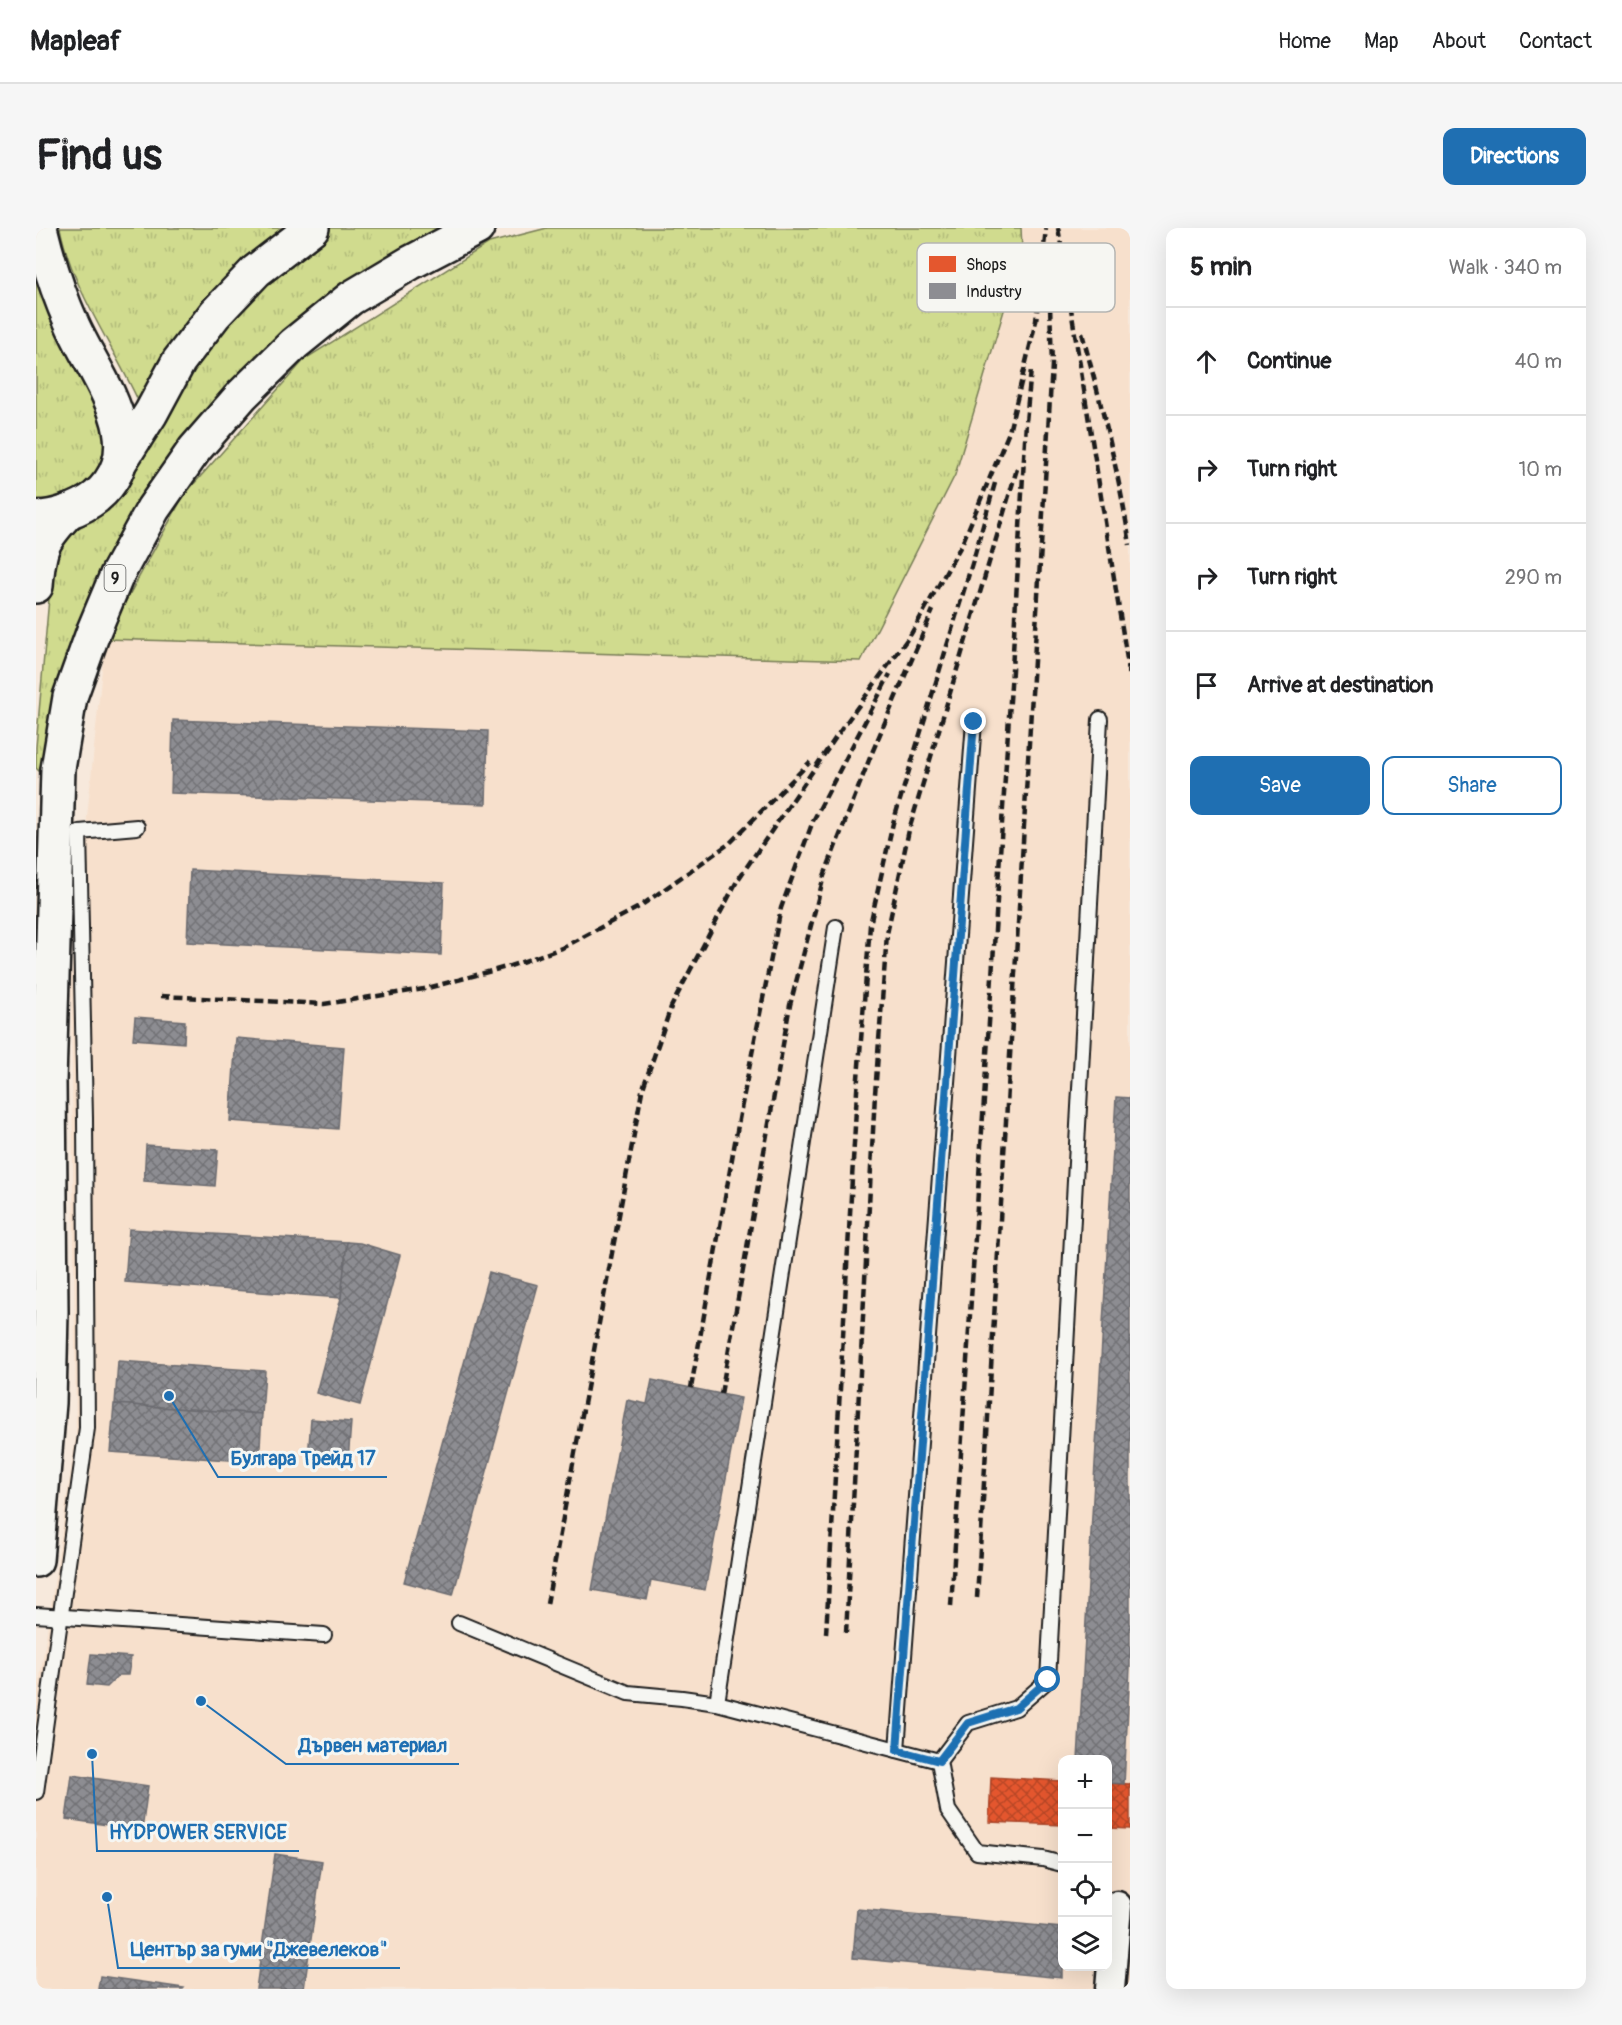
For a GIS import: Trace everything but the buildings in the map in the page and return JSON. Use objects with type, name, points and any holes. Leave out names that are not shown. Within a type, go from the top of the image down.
[{"type":"highway","points":[[40,228],[58,291],[72,326],[115,410],[121,435],[121,460]]},
{"type":"highway","points":[[36,518],[69,511],[91,501],[106,488],[179,361],[214,314],[256,271],[312,228]]},
{"type":"highway","name":"9","points":[[36,1560],[49,1403],[51,1290],[49,1082],[58,769],[70,697],[117,574],[153,509],[195,450],[242,395],[294,344],[351,298],[477,228]]},
{"type":"highway","points":[[36,586],[39,553],[44,541],[69,511]]},
{"type":"highway","points":[[36,957],[49,1082]]},
{"type":"street","points":[[1110,1989],[1112,1917]]},
{"type":"lane","points":[[1058,1863],[1043,1859],[977,1852],[948,1810],[939,1761],[968,1723],[1016,1708],[1048,1680],[1100,719]]},
{"type":"lane","points":[[897,1750],[974,722]]},
{"type":"lane","points":[[36,1792],[87,1428],[85,1118],[79,832],[137,827]]},
{"type":"lane","points":[[717,1703],[836,927]]},
{"type":"lane","points":[[36,1615],[324,1635]]},
{"type":"lane","points":[[459,1623],[628,1693],[717,1703],[939,1761]]},
{"type":"shaded area","points":[[1021,228],[1130,228],[1130,1989],[36,1989],[36,1705],[76,1436],[71,976],[105,639],[861,661],[955,475],[1004,312],[1115,312],[1115,243],[1022,243]]},
{"type":"green space","points":[[60,228],[289,228],[142,409],[85,298],[66,252]]},
{"type":"green space","points":[[329,228],[456,228],[184,446],[47,768],[40,772],[36,768],[36,747],[53,552],[63,537],[106,512],[135,472],[176,388],[216,325],[315,236]]},
{"type":"green space","points":[[547,228],[1021,228],[1022,243],[917,243],[917,312],[1004,312],[955,475],[861,661],[105,639],[184,495],[305,359],[489,243]]},
{"type":"green space","points":[[36,277],[61,333],[107,422],[106,449],[94,476],[74,493],[53,500],[36,499]]},
{"type":"railway","points":[[1044,243],[1046,228]]},
{"type":"railway","points":[[1058,228],[1061,243]]},
{"type":"railway","points":[[547,1604],[642,1091],[671,1007],[737,881],[843,727],[911,634],[962,544],[1009,432],[1037,312]]},
{"type":"railway","points":[[977,1598],[1052,365],[1050,312]]},
{"type":"railway","points":[[1072,312],[1130,678]]},
{"type":"railway","points":[[1082,333],[1109,438],[1130,545]]},
{"type":"railway","points":[[951,1606],[1031,369]]},
{"type":"railway","points":[[846,1633],[875,1094],[887,934],[909,830],[1017,469]]},
{"type":"railway","points":[[826,1634],[857,1091],[870,925],[893,823],[995,483]]},
{"type":"railway","points":[[721,1394],[790,1005],[824,876],[871,755],[933,610]]},
{"type":"railway","points":[[691,1388],[740,1114],[781,908],[813,821],[890,674]]},
{"type":"railway","points":[[161,996],[324,1004],[424,989],[510,966],[562,948],[639,907],[730,843],[810,762]]},
{"type":"place","name":"Булгара Трейд 17","points":[[169,1396]]},
{"type":"place","name":"Дървен материал","points":[[201,1701]]},
{"type":"place","name":"HYDPOWER SERVICE","points":[[92,1754]]},
{"type":"place","name":"Център за гуми \"Джевелеков\"","points":[[107,1897]]},
{"type":"route","points":[[974,722],[897,1750],[939,1761],[968,1723],[1016,1708],[1048,1680]]}]
